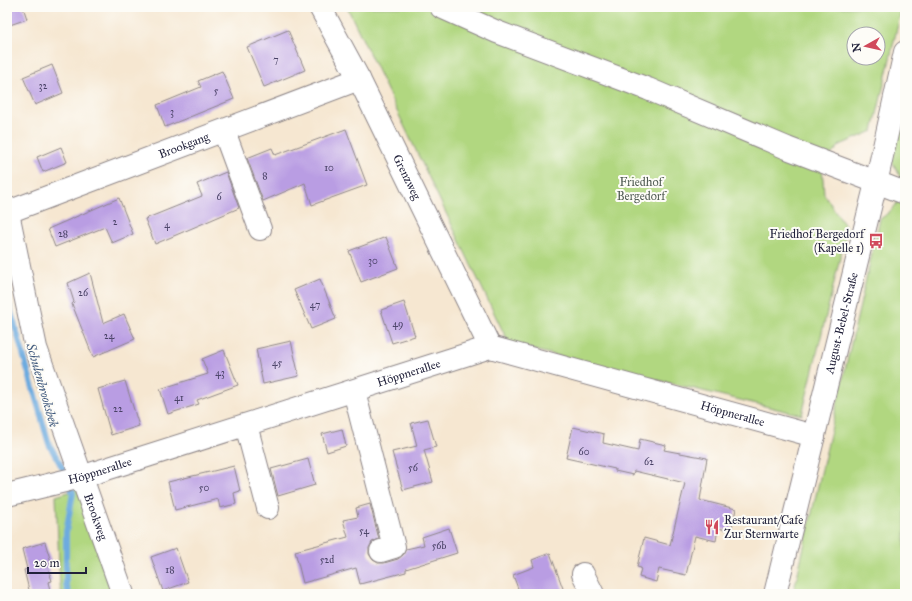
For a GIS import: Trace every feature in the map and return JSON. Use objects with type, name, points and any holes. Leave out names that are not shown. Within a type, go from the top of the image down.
[{"type":"street","name":"Grenzweg","points":[[320,7],[359,79],[490,348]]},
{"type":"street","points":[[442,7],[497,32],[648,89],[787,148],[905,193]]},
{"type":"street","name":"August-Bebel-Straße","points":[[775,594],[876,183],[905,52]]},
{"type":"street","name":"Brookgang","points":[[7,210],[224,131],[359,79]]},
{"type":"street","points":[[224,131],[260,229]]},
{"type":"street","name":"Brookweg","points":[[7,210],[36,348],[80,477],[123,594]]},
{"type":"street","name":"Höppnerallee","points":[[7,495],[80,477],[490,348],[814,436]]},
{"type":"street","points":[[354,390],[394,547],[381,551]]},
{"type":"street","points":[[246,425],[268,508]]},
{"type":"street","points":[[584,574],[593,594]]},
{"type":"green space","name":"Friedhof Bergedorf","points":[[347,7],[902,7],[873,131],[840,145],[822,165],[824,194],[847,229],[802,415],[509,344]]},
{"type":"green space","points":[[905,93],[905,594],[793,594],[880,219],[895,206],[901,192],[900,176],[890,159]]},
{"type":"green space","points":[[78,489],[112,594],[62,594],[60,586],[56,496]]},
{"type":"building","points":[[7,7],[23,7],[27,19],[7,26]]},
{"type":"building","points":[[288,30],[305,70],[264,87],[247,47]]},
{"type":"building","points":[[52,65],[63,93],[35,105],[23,77]]},
{"type":"building","points":[[222,71],[234,99],[165,127],[157,105],[201,87],[198,81]]},
{"type":"building","points":[[346,129],[367,185],[312,205],[305,183],[263,201],[247,158],[272,148],[275,155]]},
{"type":"building","points":[[61,147],[67,162],[43,172],[37,157]]},
{"type":"building","points":[[226,172],[239,208],[155,244],[145,219],[202,196],[197,184]]},
{"type":"building","points":[[119,198],[133,234],[112,243],[105,227],[55,247],[48,229]]},
{"type":"building","points":[[386,237],[398,268],[361,282],[349,251]]},
{"type":"building","points":[[90,273],[103,323],[124,314],[135,339],[93,357],[72,304],[74,302],[68,283]]},
{"type":"building","points":[[320,279],[336,319],[311,329],[294,290]]},
{"type":"building","points":[[404,302],[415,336],[392,343],[381,310]]},
{"type":"building","points":[[291,341],[299,376],[263,384],[256,349]]},
{"type":"building","points":[[224,350],[238,385],[197,400],[199,404],[168,414],[160,389],[208,374],[202,359]]},
{"type":"building","points":[[125,381],[139,426],[111,435],[98,389]]},
{"type":"building","points":[[428,419],[436,447],[424,450],[433,482],[403,490],[392,452],[417,446],[411,423]]},
{"type":"building","points":[[573,427],[604,434],[603,443],[638,451],[640,439],[666,445],[664,450],[707,458],[700,500],[736,509],[731,531],[718,528],[716,541],[695,536],[686,575],[659,569],[656,582],[639,577],[641,568],[637,567],[644,538],[670,545],[685,483],[634,471],[633,475],[615,471],[615,469],[566,458]]},
{"type":"building","points":[[342,429],[346,446],[327,452],[322,434]]},
{"type":"building","points":[[308,459],[315,485],[278,496],[271,469]]},
{"type":"building","points":[[234,466],[240,491],[234,493],[236,504],[220,508],[218,499],[175,510],[168,482]]},
{"type":"building","points":[[370,504],[379,539],[372,542],[369,548],[369,554],[373,560],[378,563],[398,559],[403,555],[406,549],[424,545],[422,537],[449,528],[457,553],[406,569],[406,572],[360,584],[356,568],[303,583],[295,551],[348,537],[343,520],[358,517],[356,508]]},
{"type":"building","points":[[45,542],[51,562],[47,564],[52,581],[48,582],[51,594],[30,594],[24,570],[27,569],[22,549]]},
{"type":"building","points":[[176,548],[188,582],[163,591],[151,557]]},
{"type":"building","points":[[550,553],[565,594],[520,594],[513,575],[534,567],[532,560]]},
{"type":"waterway","name":"Schulenbrooksbek","points":[[7,298],[49,444],[66,474]]},
{"type":"waterway","name":"Schulenbrooksbek","points":[[69,594],[66,585],[66,532],[73,493],[71,488]]},
{"type":"place","name":"Friedhof Bergedorf (Kapelle 1)","points":[[876,241]]},
{"type":"place","name":"Restaurant/Cafe Zur Sternwarte","points":[[712,527]]}]
